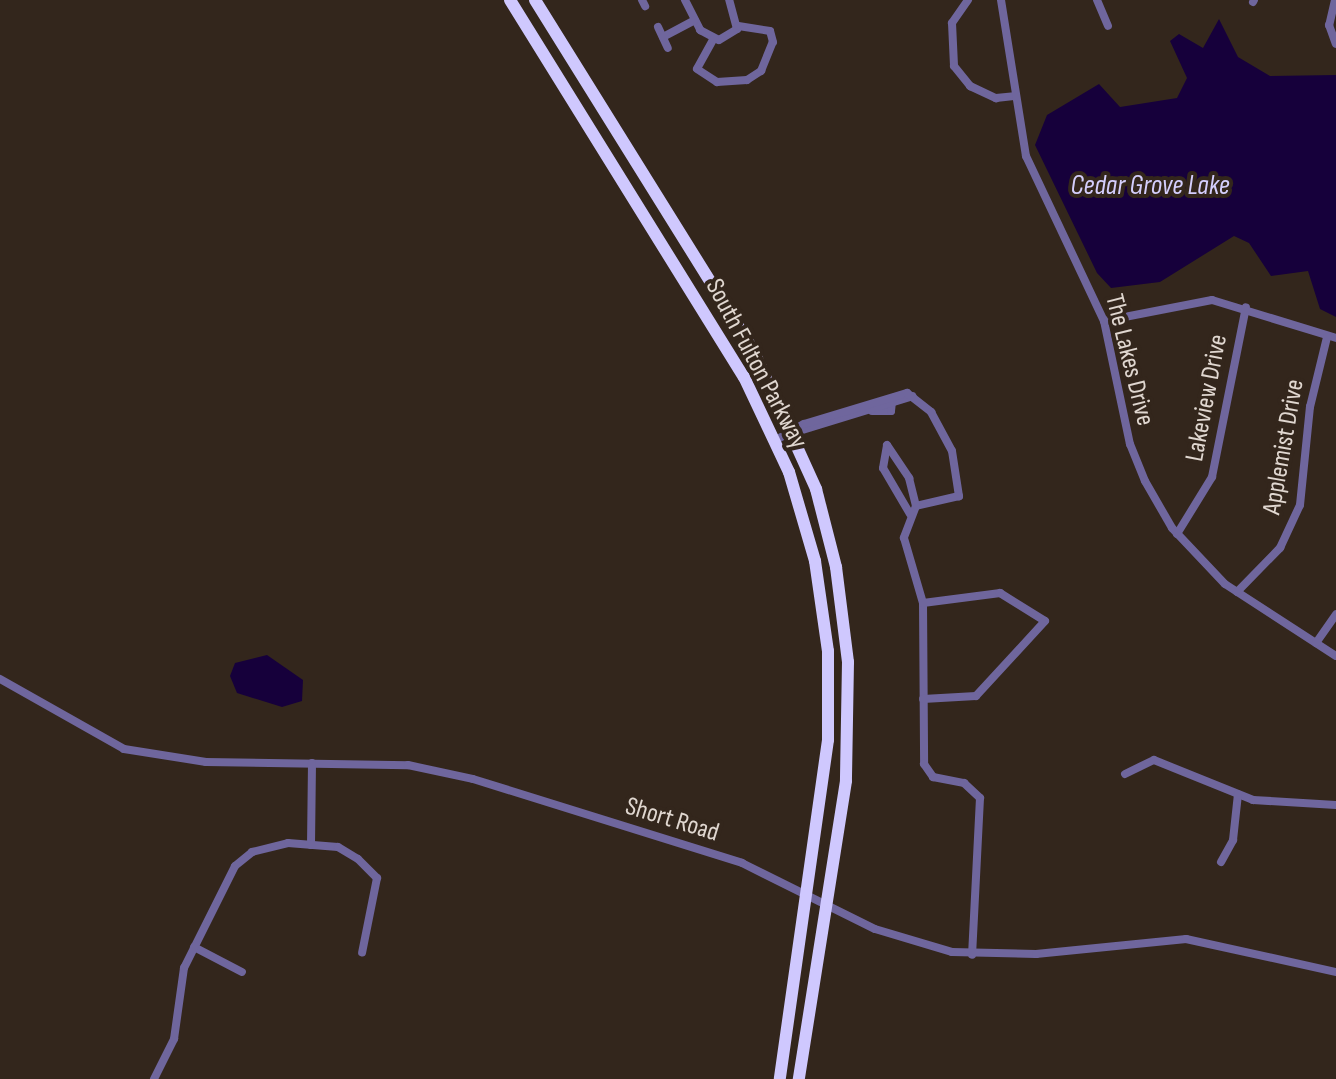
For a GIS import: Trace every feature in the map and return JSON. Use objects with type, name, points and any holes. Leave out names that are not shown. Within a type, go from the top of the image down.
[{"type":"highway","name":"South Fulton Parkway","points":[[510,0],[692,290],[776,440],[815,561],[828,651],[827,756],[780,1079]]},
{"type":"highway","name":"South Fulton Parkway","points":[[535,0],[753,350],[795,432],[836,567],[848,662],[846,781],[799,1079]]},
{"type":"street","points":[[685,0],[695,20],[714,38]]},
{"type":"street","points":[[968,0],[952,23],[954,66],[970,86],[996,98],[1014,96]]},
{"type":"street","name":"The Lakes Drive","points":[[1001,0],[1026,156],[1104,321],[1130,444],[1177,534],[1237,592],[1336,656]]},
{"type":"street","points":[[1097,0],[1108,26]]},
{"type":"street","points":[[1335,0],[1329,25],[1336,44]]},
{"type":"street","points":[[731,1],[738,26]]},
{"type":"street","points":[[663,37],[695,20]]},
{"type":"street","points":[[738,26],[770,31],[773,42],[761,71],[747,80],[717,82],[697,69],[714,38],[738,26]]},
{"type":"street","points":[[658,27],[668,48]]},
{"type":"street","points":[[1104,321],[1181,302],[1246,307],[1332,337]]},
{"type":"street","name":"Lakeview Drive","points":[[1177,534],[1212,477],[1246,307]]},
{"type":"street","name":"Applemist Drive","points":[[1237,592],[1280,548],[1300,505],[1310,407],[1332,337]]},
{"type":"street","points":[[776,440],[892,400],[913,396],[931,412],[962,487],[959,496],[913,510]]},
{"type":"street","points":[[849,414],[872,411],[885,414],[892,400]]},
{"type":"street","points":[[913,510],[883,468],[887,445],[909,478],[913,510],[904,549],[923,603],[924,764],[933,777],[964,783],[980,798],[972,955]]},
{"type":"street","points":[[923,603],[1000,593],[1045,621],[984,691],[923,699]]},
{"type":"street","points":[[1316,643],[1336,614]]},
{"type":"street","name":"Short Road","points":[[0,679],[124,749],[206,762],[408,765],[462,776],[742,863],[893,936],[972,955],[1186,939],[1336,972]]},
{"type":"street","points":[[1125,774],[1154,760],[1238,794],[1287,808],[1336,805]]},
{"type":"street","points":[[311,845],[312,763]]},
{"type":"street","points":[[1221,862],[1233,840],[1238,794]]},
{"type":"street","points":[[154,1079],[174,1039],[184,968],[235,866],[252,852],[311,845],[338,847],[377,878],[362,953]]},
{"type":"street","points":[[194,947],[242,972]]},
{"type":"water","name":"Cedar Grove Lake","points":[[1219,19],[1238,57],[1270,76],[1336,75],[1336,317],[1320,309],[1308,271],[1271,276],[1249,243],[1234,236],[1160,282],[1111,288],[1097,273],[1035,145],[1047,115],[1099,84],[1120,107],[1177,98],[1187,78],[1170,41],[1179,34],[1203,48]]},
{"type":"water","points":[[267,655],[303,680],[302,701],[282,707],[237,693],[230,676],[235,663]]}]
